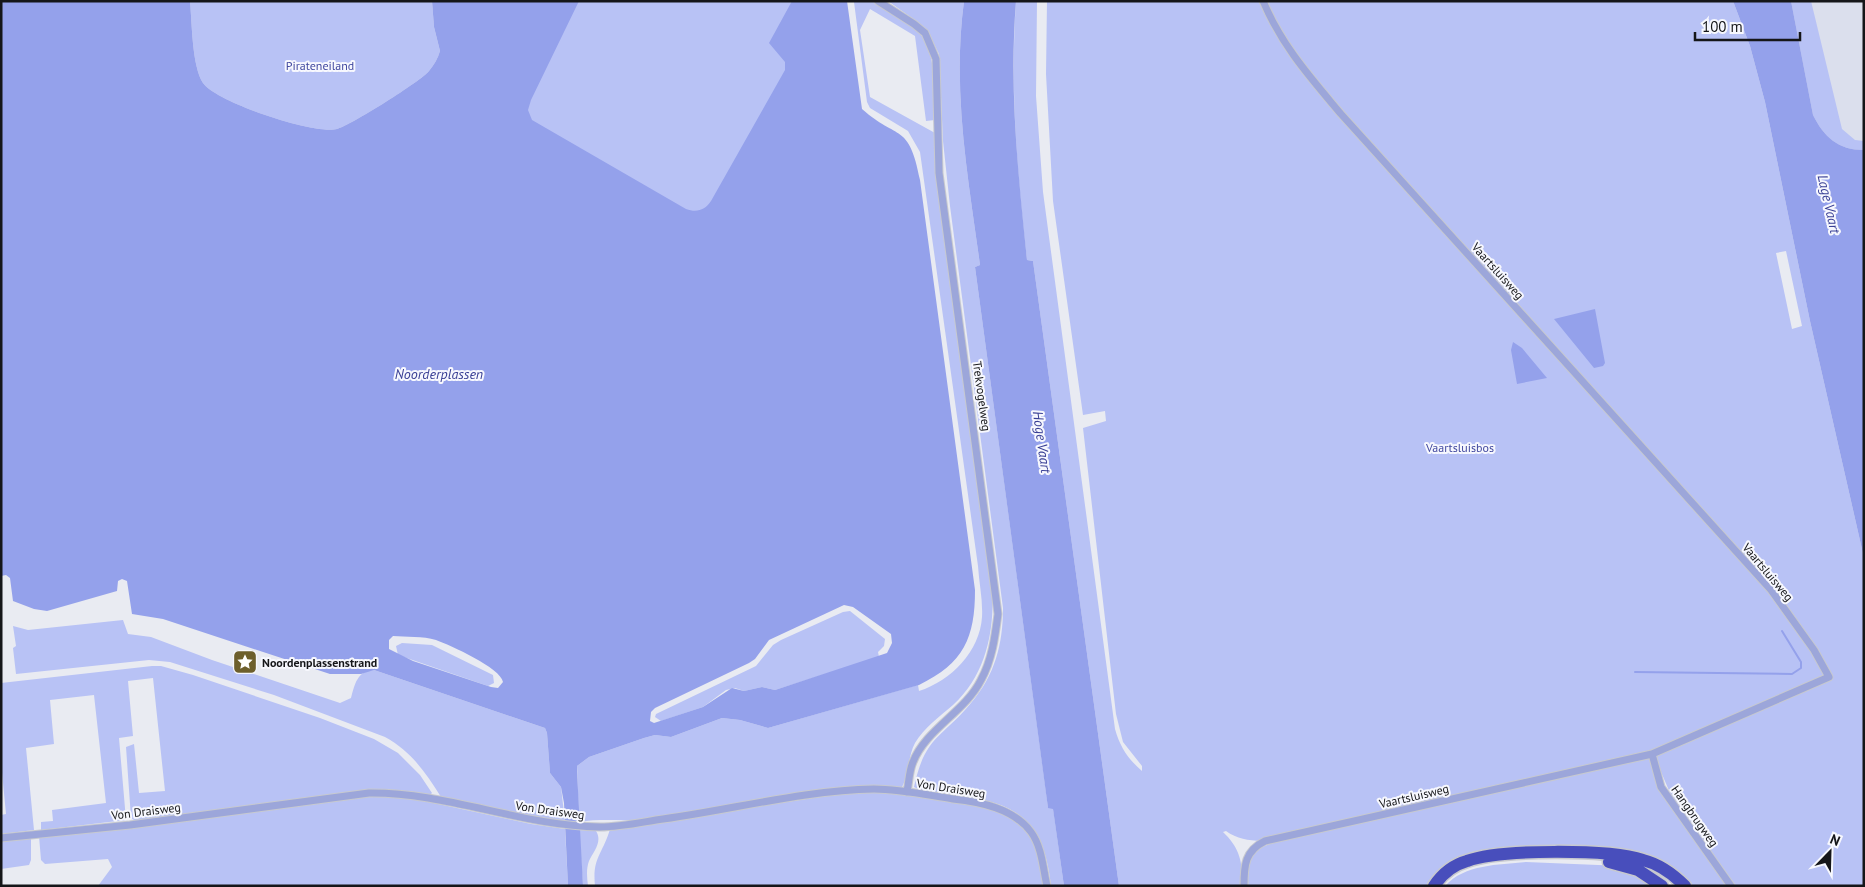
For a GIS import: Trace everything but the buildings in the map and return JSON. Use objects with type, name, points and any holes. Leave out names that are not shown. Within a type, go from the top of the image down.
[{"type":"highway","points":[[1434,886],[1454,866],[1474,858],[1512,854],[1567,853],[1610,855],[1645,860],[1665,870],[1685,886]]},
{"type":"highway","points":[[1443,886],[1457,873],[1482,865],[1548,861],[1624,864],[1646,874],[1662,886]]},
{"type":"street","name":"Trekvogelweg","points":[[878,1],[914,24],[924,33],[936,60],[939,173],[998,614],[990,659],[981,681],[967,701],[922,745],[912,762],[907,792]]},
{"type":"street","name":"Vaartsluisweg","points":[[1244,886],[1244,865],[1247,856],[1254,847],[1265,841],[1652,754],[1829,677],[1814,650],[1771,590],[1292,56],[1272,22],[1263,1]]},
{"type":"street","name":"Hangbrugweg","points":[[1652,754],[1661,787],[1731,886]]},
{"type":"street","name":"Von Draisweg","points":[[1,838],[130,825],[368,793],[434,799],[559,825],[614,826],[834,793],[874,789],[984,803],[1008,813],[1031,832],[1040,851],[1047,886]]},
{"type":"shaded area","points":[[1784,1],[1864,1],[1864,347]]},
{"type":"green space","name":"Pirateneiland","points":[[190,1],[432,1],[434,27],[440,51],[429,71],[400,93],[370,112],[337,129],[325,130],[308,127],[245,107],[212,91],[203,83],[199,75],[195,55]]},
{"type":"green space","points":[[576,1],[794,1],[790,64],[702,222],[519,118]]},
{"type":"green space","points":[[872,1],[911,24],[923,37],[928,48],[933,71],[935,120],[926,121],[915,36],[870,9],[860,30],[870,97],[935,133],[992,588],[993,604],[990,636],[981,666],[964,693],[928,727],[915,743],[902,787],[838,789],[648,819],[579,822],[577,766],[589,757],[655,735],[671,737],[722,718],[740,720],[768,728],[918,685],[919,691],[942,680],[952,672],[970,653],[976,642],[982,617],[978,566],[920,152],[908,131],[870,108],[867,102],[854,2]]},
{"type":"green space","points":[[888,1],[964,1],[960,68],[961,101],[966,166],[980,265],[975,267],[1048,808],[1053,808],[1064,886],[1051,886],[1046,857],[1037,835],[1025,819],[1009,809],[991,802],[920,790],[914,787],[923,757],[935,739],[971,703],[992,670],[999,646],[1003,608],[950,206],[943,141],[939,54],[929,34],[919,23]]},
{"type":"green space","name":"Vaartsluisbos","points":[[1016,1],[1037,1],[1036,96],[1043,192],[1115,729],[1125,752],[1142,771],[1142,766],[1123,742],[1116,714],[1083,428],[1106,421],[1105,411],[1083,415],[1053,201],[1046,74],[1047,1],[1733,1],[1750,46],[1765,102],[1810,321],[1864,558],[1864,886],[1736,886],[1671,795],[1661,772],[1656,773],[1730,886],[1689,886],[1654,860],[1483,854],[1430,886],[1247,886],[1249,865],[1255,852],[1267,845],[1286,839],[1248,840],[1226,831],[1223,832],[1237,850],[1239,856],[1242,870],[1242,886],[1119,886],[1033,261],[1027,260],[1020,195],[1014,99]],"holes":[[[1786,251],[1802,326],[1792,329],[1776,253]]]},
{"type":"green space","points":[[1791,1],[1811,1],[1842,129],[1855,140],[1864,141],[1864,150],[1847,148],[1833,141],[1822,130],[1813,115]]},
{"type":"green space","points":[[850,611],[885,639],[884,646],[878,652],[879,657],[775,690],[762,687],[744,691],[735,688],[726,690],[703,707],[661,721],[655,717],[656,714],[756,666],[773,645],[781,640],[843,612]]},
{"type":"green space","points":[[123,620],[128,634],[151,637],[212,660],[340,703],[351,698],[360,676],[374,670],[545,728],[550,773],[561,787],[565,822],[554,822],[441,797],[424,771],[410,756],[385,737],[274,695],[170,662],[149,660],[16,674],[13,648],[16,646],[13,626],[28,630]]},
{"type":"green space","points":[[402,643],[432,645],[493,675],[494,683],[488,686],[398,655],[396,646]]},
{"type":"green space","points":[[161,666],[193,675],[320,718],[374,739],[398,753],[420,775],[432,793],[429,796],[406,792],[137,822],[131,818],[126,747],[134,744],[139,793],[165,791],[153,678],[128,681],[133,736],[119,738],[126,820],[41,830],[41,822],[53,821],[52,810],[106,803],[94,695],[50,700],[54,744],[26,748],[34,830],[1,834],[1,815],[6,814],[1,762],[1,683]]},
{"type":"green space","points":[[852,792],[909,794],[999,808],[1026,829],[1035,844],[1046,886],[595,886],[595,868],[610,829]]},
{"type":"green space","points":[[369,796],[406,797],[531,824],[565,829],[568,886],[98,886],[112,867],[108,859],[45,864],[41,860],[39,836]]},
{"type":"green space","points":[[579,830],[596,831],[598,835],[598,843],[587,867],[588,886],[583,886]]},
{"type":"green space","points":[[31,837],[31,860],[29,865],[1,869],[1,841]]},
{"type":"green space","points":[[1526,862],[1622,866],[1659,886],[1445,886],[1462,873],[1482,867]]},
{"type":"water","name":"Noorderplassen","points":[[1,1],[190,1],[195,55],[199,75],[203,83],[226,99],[245,107],[288,122],[325,130],[337,129],[356,120],[400,93],[429,71],[440,51],[434,27],[432,1],[579,1],[531,100],[528,110],[532,120],[686,209],[697,211],[706,207],[711,201],[785,70],[785,62],[769,43],[792,1],[847,1],[862,109],[906,140],[916,162],[920,180],[975,590],[973,622],[964,647],[947,668],[934,677],[919,685],[768,728],[740,720],[722,718],[671,737],[655,735],[589,757],[577,766],[583,886],[568,886],[564,803],[561,787],[550,773],[545,728],[374,670],[361,674],[330,674],[163,619],[132,614],[127,581],[122,579],[118,581],[117,591],[47,611],[34,609],[13,601],[10,578],[6,575],[1,576]],"holes":[[[844,605],[853,607],[891,634],[892,643],[887,653],[775,690],[762,687],[744,691],[732,688],[703,707],[654,723],[650,721],[651,712],[655,708],[749,663],[755,659],[769,640]],[[393,636],[436,640],[485,664],[494,670],[503,682],[498,688],[491,687],[413,661],[389,649],[389,640]]]},
{"type":"water","name":"Hoge Vaart","points":[[964,1],[1016,1],[1014,99],[1027,260],[1033,261],[1119,886],[1064,886],[1053,809],[1048,808],[975,267],[980,265],[966,166],[961,101],[960,68]]},
{"type":"water","name":"Lage Vaart","points":[[1733,1],[1791,1],[1813,115],[1822,130],[1833,141],[1847,148],[1864,150],[1864,558],[1810,321],[1765,102],[1750,46]]},
{"type":"water","points":[[1595,309],[1605,363],[1603,366],[1594,368],[1554,319]]},
{"type":"water","points":[[1513,342],[1522,348],[1547,378],[1517,384],[1511,350]]},
{"type":"waterway","points":[[1635,672],[1792,674],[1801,668],[1801,662],[1782,631]]},
{"type":"place","name":"Noordenplassenstrand","points":[[245,662]]}]
